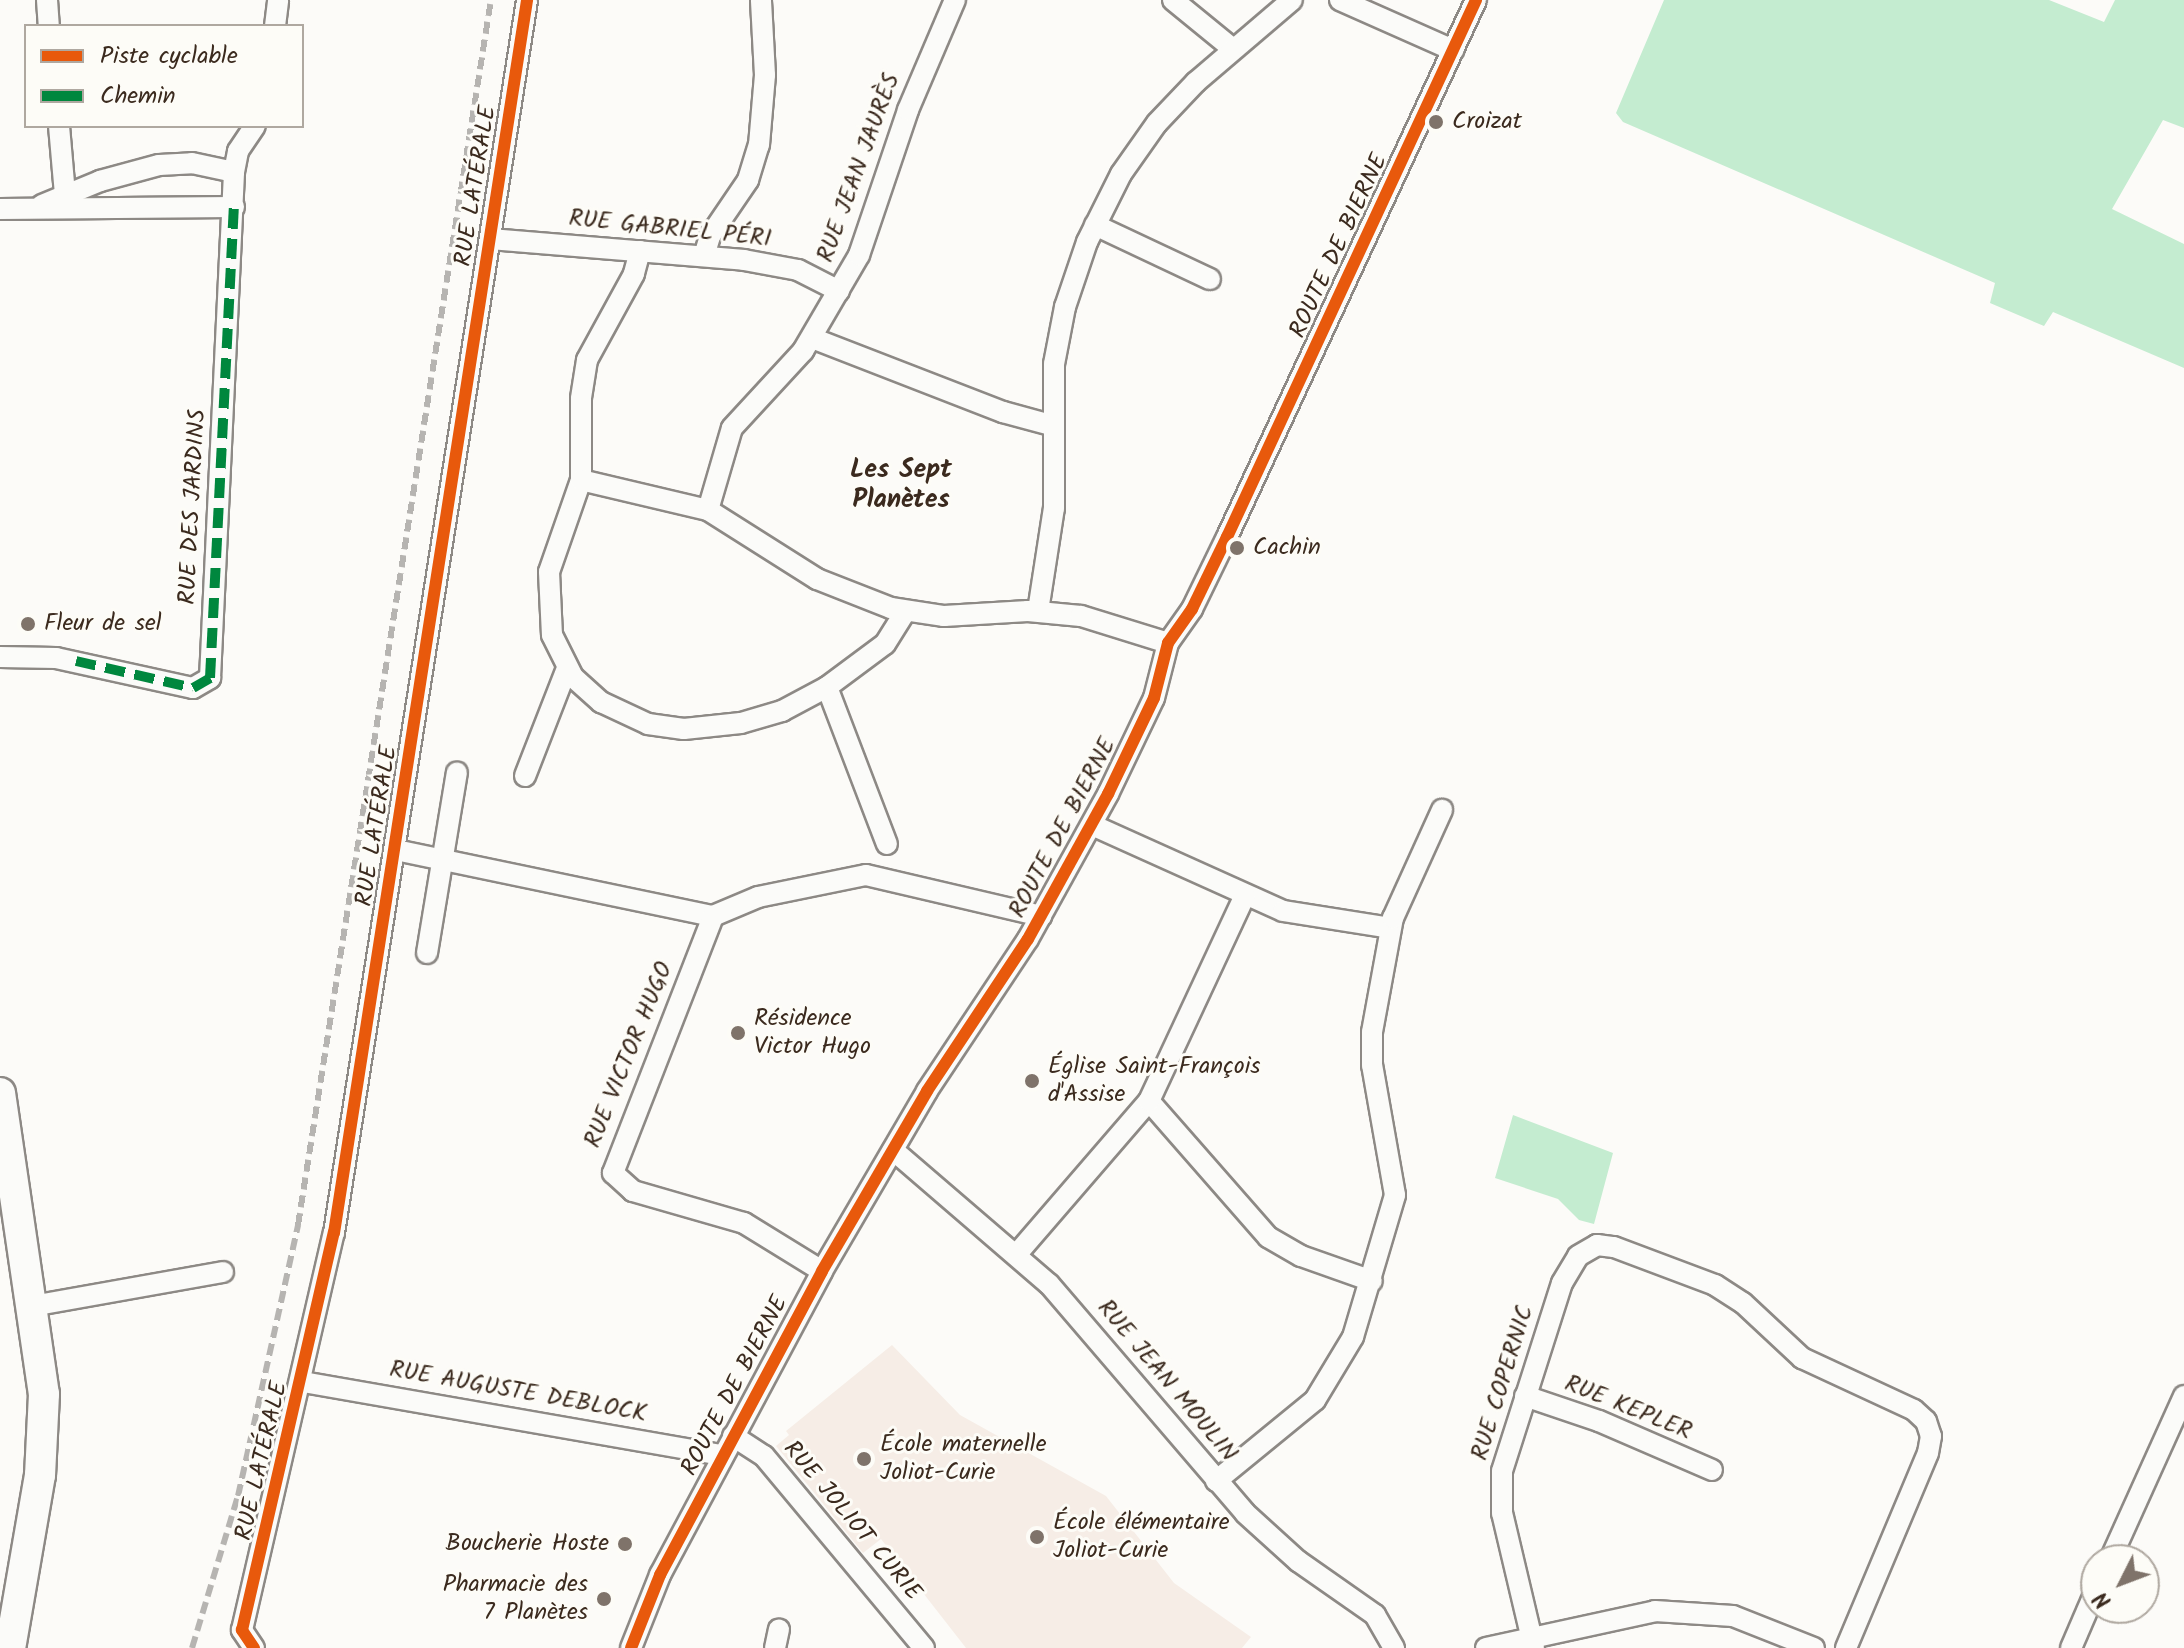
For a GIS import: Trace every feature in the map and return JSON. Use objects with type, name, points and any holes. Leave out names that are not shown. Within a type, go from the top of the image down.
[{"type":"main road","points":[[0,1093],[44,1394],[42,1458],[10,1648]]},
{"type":"main road","points":[[0,1602],[29,1446],[37,1338]]},
{"type":"street","points":[[47,0],[49,24]]},
{"type":"street","points":[[275,24],[278,0]]},
{"type":"street","name":"RUE LATÉRALE","points":[[254,1648],[244,1640],[243,1623],[303,1382],[334,1233],[527,0]]},
{"type":"street","points":[[704,256],[710,236],[748,180],[759,145],[765,75],[761,0]]},
{"type":"street","name":"RUE JEAN JAURÈS","points":[[708,510],[732,428],[812,338],[870,228],[911,102],[955,0]]},
{"type":"street","points":[[1173,0],[1233,49]]},
{"type":"street","points":[[1038,611],[1054,508],[1051,425],[1061,322],[1095,225],[1157,123],[1233,49],[1292,0]]},
{"type":"street","points":[[1340,0],[1453,50]]},
{"type":"street","name":"ROUTE DE BIERNE","points":[[631,1648],[652,1590],[822,1271],[893,1150],[1041,916],[1092,825],[1150,708],[1168,643],[1204,586],[1476,0]]},
{"type":"street","points":[[59,128],[66,202]]},
{"type":"street","name":"RUE DES JARDINS","points":[[0,657],[76,661],[193,688],[210,678],[234,172],[238,151],[254,128]]},
{"type":"street","points":[[66,202],[171,163],[234,172]]},
{"type":"street","points":[[0,209],[66,202],[234,207]]},
{"type":"street","points":[[1095,225],[1210,279]]},
{"type":"street","name":"RUE GABRIEL PÉRI","points":[[490,239],[704,256],[798,270],[839,291]]},
{"type":"street","points":[[640,251],[634,274],[587,360],[581,399],[581,480],[548,583],[552,635],[567,668],[590,693],[623,715],[672,728],[756,720],[827,687],[885,644],[906,611]]},
{"type":"street","points":[[812,338],[1003,412],[1051,425]]},
{"type":"street","points":[[581,480],[708,510],[817,579],[906,611],[944,616],[1038,611],[1092,618],[1168,643]]},
{"type":"street","points":[[525,776],[567,668]]},
{"type":"street","points":[[827,687],[887,844]]},
{"type":"street","points":[[427,953],[457,772]]},
{"type":"street","points":[[1216,1481],[1323,1392],[1348,1351],[1372,1281],[1395,1195],[1371,1046],[1390,928],[1442,810]]},
{"type":"street","points":[[1092,825],[1245,895],[1303,917],[1390,928]]},
{"type":"street","points":[[396,850],[713,916],[758,897],[866,875],[1041,916]]},
{"type":"street","points":[[1016,1255],[1149,1101],[1245,895]]},
{"type":"street","name":"RUE VICTOR HUGO","points":[[713,916],[613,1160],[613,1173],[633,1191],[744,1223],[822,1271]]},
{"type":"street","points":[[1149,1101],[1268,1237],[1294,1253],[1372,1281]]},
{"type":"street","name":"RUE JEAN MOULIN","points":[[893,1150],[1016,1255],[1094,1331],[1216,1481],[1283,1549],[1375,1615],[1394,1648]]},
{"type":"street","name":"RUE COPERNIC","points":[[1533,1643],[1500,1501],[1504,1461],[1562,1283],[1589,1248],[1614,1247],[1715,1285],[1743,1303],[1802,1358],[1914,1410],[1926,1421],[1931,1436],[1928,1453],[1846,1648]]},
{"type":"street","points":[[32,1306],[223,1272]]},
{"type":"street","name":"RUE AUGUSTE DEBLOCK","points":[[303,1382],[723,1455]]},
{"type":"street","name":"RUE KEPLER","points":[[1525,1396],[1712,1470]]},
{"type":"street","points":[[2117,1544],[2184,1396]]},
{"type":"street","name":"RUE JOLIOT CURIE","points":[[733,1436],[764,1456],[924,1648]]},
{"type":"street","points":[[1486,1648],[1533,1643],[1644,1611],[1695,1611],[1742,1618],[1814,1648]]},
{"type":"street","points":[[2071,1648],[2081,1624]]},
{"type":"shaded area","name":"École élémentaire Joliot-Curie","points":[[892,1345],[960,1415],[1106,1496],[1174,1583],[1251,1637],[1242,1648],[966,1648],[881,1539],[863,1553],[776,1446],[789,1435],[786,1431]]},
{"type":"green space","points":[[1664,0],[2049,0],[2104,22],[2115,0],[2184,0],[2184,128],[2163,120],[2112,209],[2184,244],[2184,368],[2053,312],[2044,326],[1990,303],[1995,283],[1623,122],[1616,113]]},
{"type":"green space","points":[[1513,1115],[1613,1153],[1594,1224],[1579,1220],[1558,1199],[1495,1178]]},
{"type":"railway","points":[[192,1648],[238,1496],[298,1225],[491,0]]},
{"type":"marked path","points":[[76,661],[193,688],[210,678],[234,207]]},
{"type":"cycle path","points":[[254,1648],[242,1630],[334,1233],[527,0]]},
{"type":"cycle path","points":[[631,1648],[660,1575],[822,1271],[927,1091],[1028,939],[1108,794],[1154,698],[1168,643],[1192,609],[1227,537],[1476,0]]},
{"type":"place","name":"Croizat","points":[[1436,122]]},
{"type":"place","name":"Cachin","points":[[1237,548]]},
{"type":"place","name":"Fleur de sel","points":[[28,624]]},
{"type":"place","name":"Résidence Victor Hugo","points":[[738,1033]]},
{"type":"place","name":"Église Saint-François d'Assise","points":[[1032,1081]]},
{"type":"place","name":"École maternelle Joliot-Curie","points":[[864,1459]]},
{"type":"place","name":"École élémentaire Joliot-Curie","points":[[1037,1537]]},
{"type":"place","name":"Boucherie Hoste","points":[[625,1544]]},
{"type":"place","name":"Pharmacie des 7 Planètes","points":[[604,1599]]},
{"type":"district","name":"Les Sept Planètes","points":[[901,486]]}]
